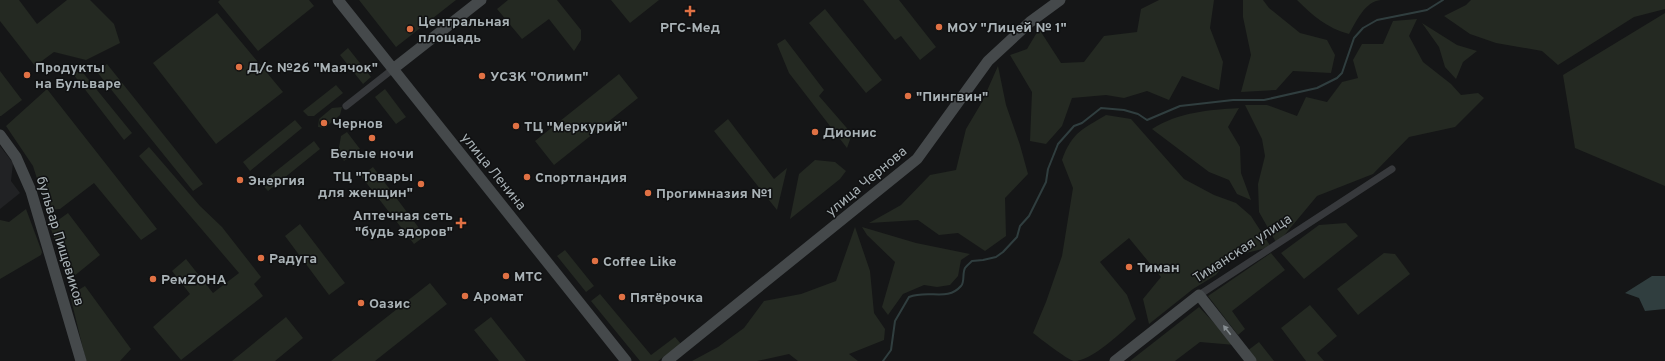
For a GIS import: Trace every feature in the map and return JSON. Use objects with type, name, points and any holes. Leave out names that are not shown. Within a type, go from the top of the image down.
[{"type":"main road","name":"улица Ленина","points":[[338,0],[626,361]]},
{"type":"main road","points":[[393,69],[481,0]]},
{"type":"main road","name":"улица Чернова","points":[[667,361],[917,159],[988,61],[1030,22],[1060,0]]},
{"type":"main road","name":"бульвар Пищевиков","points":[[0,135],[16,157],[30,188],[81,361]]},
{"type":"main road","points":[[1199,295],[1251,361]]},
{"type":"main road","name":"Тиманская улица","points":[[1116,361],[1199,295]]},
{"type":"street","points":[[346,106],[393,69]]},
{"type":"street","name":"Тиманская улица","points":[[1199,295],[1392,169]]},
{"type":"shaded area","points":[[0,0],[19,0],[37,24],[67,0],[90,0],[114,24],[120,43],[86,60],[54,52],[35,66],[0,21]]},
{"type":"shaded area","points":[[220,0],[309,0],[314,6],[258,51],[218,2]]},
{"type":"shaded area","points":[[359,0],[456,0],[396,47]]},
{"type":"shaded area","points":[[508,0],[557,0],[581,30],[581,40],[574,51],[549,19],[522,39],[497,9]]},
{"type":"shaded area","points":[[611,0],[659,0],[630,23]]},
{"type":"shaded area","points":[[863,0],[899,0],[936,47],[920,60],[901,36],[895,40]]},
{"type":"shaded area","points":[[1159,0],[1214,0],[1210,28],[1223,62],[1219,90],[1182,76],[1169,100],[1147,91],[1124,98],[1106,95],[1072,98],[1062,126],[1046,144],[1030,141],[1032,92],[1010,55],[1027,49],[1039,29],[1061,63],[1084,62],[1104,36],[1137,32],[1141,9]]},
{"type":"shaded area","points":[[1243,0],[1263,0],[1269,8],[1300,33],[1327,40],[1335,55],[1331,73],[1293,71],[1276,90],[1241,92],[1251,55],[1243,17]]},
{"type":"shaded area","points":[[1297,0],[1381,0],[1375,1],[1366,8],[1358,18],[1349,34],[1327,25]]},
{"type":"shaded area","points":[[1471,0],[1665,0],[1665,9],[1634,17],[1558,65],[1542,51],[1496,43],[1470,34],[1444,16],[1466,5]]},
{"type":"shaded area","points":[[825,9],[882,80],[866,93],[809,23]]},
{"type":"shaded area","points":[[217,13],[283,92],[216,144],[153,63]]},
{"type":"shaded area","points":[[1665,13],[1665,186],[1575,148],[1563,75]]},
{"type":"shaded area","points":[[1417,19],[1409,36],[1423,62],[1451,84],[1461,95],[1478,93],[1484,98],[1455,127],[1409,137],[1373,174],[1317,196],[1277,244],[1259,212],[1258,184],[1265,156],[1262,139],[1245,105],[1267,105],[1297,116],[1306,97],[1327,102],[1342,82],[1358,78],[1353,60],[1362,44],[1383,44],[1393,21]]},
{"type":"shaded area","points":[[1422,23],[1457,45],[1477,51],[1463,62],[1456,79],[1445,67],[1439,47]]},
{"type":"shaded area","points":[[785,39],[824,90],[819,96],[852,134],[847,148],[789,73],[777,44]]},
{"type":"shaded area","points":[[348,48],[371,77],[363,84],[340,55]]},
{"type":"shaded area","points":[[107,64],[203,184],[193,191],[97,72]]},
{"type":"shaded area","points":[[998,66],[1006,105],[1028,174],[1005,198],[1006,236],[985,251],[958,233],[939,235],[918,220],[869,223],[901,205],[930,175],[956,170],[966,129],[982,102]]},
{"type":"shaded area","points":[[70,70],[84,74],[132,133],[124,140]]},
{"type":"shaded area","points":[[0,71],[22,100],[1,116],[0,116]]},
{"type":"shaded area","points":[[619,74],[638,98],[554,165],[535,141]]},
{"type":"shaded area","points":[[336,85],[343,93],[314,116],[308,116],[303,111]]},
{"type":"shaded area","points":[[47,89],[157,229],[141,240],[94,183],[60,209],[47,210],[33,166],[6,126]]},
{"type":"shaded area","points":[[385,89],[406,117],[396,124],[375,97]]},
{"type":"shaded area","points":[[342,107],[340,115],[325,128],[318,127],[319,119],[332,108]]},
{"type":"shaded area","points":[[1239,108],[1228,127],[1240,147],[1241,173],[1251,200],[1237,194],[1229,180],[1209,172],[1152,129],[1162,123],[1183,115],[1205,111]]},
{"type":"shaded area","points":[[1106,115],[1131,119],[1184,179],[1214,195],[1236,203],[1251,216],[1271,247],[1229,257],[1216,275],[1193,289],[1149,324],[1143,299],[1161,277],[1129,238],[1100,262],[1127,295],[1136,319],[1098,351],[1081,360],[1074,361],[1060,353],[1033,333],[1046,302],[1062,256],[1073,188],[1062,160],[1074,137],[1079,132]]},
{"type":"shaded area","points":[[728,119],[774,179],[787,168],[777,210],[714,131]]},
{"type":"shaded area","points":[[295,120],[302,128],[250,171],[243,162]]},
{"type":"shaded area","points":[[347,132],[360,149],[344,161],[338,153],[341,136]]},
{"type":"shaded area","points":[[314,141],[320,149],[268,191],[261,183]]},
{"type":"shaded area","points":[[0,146],[13,163],[11,181],[20,193],[0,209]]},
{"type":"shaded area","points":[[149,147],[200,206],[222,227],[261,277],[254,284],[263,296],[181,360],[153,327],[190,294],[172,271],[186,259],[213,293],[239,273],[139,156]]},
{"type":"shaded area","points":[[815,160],[835,162],[846,171],[840,179],[790,219],[799,174]]},
{"type":"shaded area","points":[[373,167],[425,236],[414,244],[361,176]]},
{"type":"shaded area","points":[[26,209],[42,252],[41,255],[0,279],[0,220],[9,222]]},
{"type":"shaded area","points":[[68,213],[100,255],[68,281],[50,226]]},
{"type":"shaded area","points":[[1346,223],[1358,236],[1304,279],[1281,253],[1319,225]]},
{"type":"shaded area","points":[[300,224],[345,283],[329,295],[285,236]]},
{"type":"shaded area","points":[[855,227],[870,271],[874,313],[885,329],[884,340],[849,354],[858,361],[798,361],[789,354],[757,361],[692,361],[718,347],[744,328],[764,301],[801,294],[836,281]]},
{"type":"shaded area","points":[[862,227],[916,243],[970,254],[961,260],[958,276],[950,285],[937,287],[924,285],[903,294],[888,315],[882,307],[895,262],[867,235]]},
{"type":"shaded area","points":[[565,250],[594,286],[586,292],[557,256]]},
{"type":"shaded area","points":[[1271,253],[1285,270],[1232,311],[1245,329],[1238,335],[1208,296]]},
{"type":"shaded area","points":[[1384,253],[1395,254],[1410,274],[1358,315],[1337,289]]},
{"type":"shaded area","points":[[1652,276],[1665,276],[1665,309],[1645,311],[1639,298],[1625,293]]},
{"type":"shaded area","points":[[430,283],[447,304],[375,361],[331,361]]},
{"type":"shaded area","points":[[85,286],[131,349],[120,361],[86,361],[70,295]]},
{"type":"shaded area","points":[[600,294],[651,355],[675,337],[681,344],[658,361],[640,361],[591,301]]},
{"type":"shaded area","points":[[1310,305],[1337,336],[1317,353],[1324,361],[1306,361],[1281,328]]},
{"type":"shaded area","points":[[1199,307],[1235,345],[1200,342],[1175,361],[1130,361]]},
{"type":"shaded area","points":[[286,317],[303,338],[275,361],[232,361]]},
{"type":"shaded area","points":[[491,317],[526,361],[499,361],[474,330]]},
{"type":"shaded area","points":[[1259,342],[1274,361],[1255,361],[1247,351]]},
{"type":"waterway","points":[[883,361],[891,350],[895,321],[909,297],[924,294],[944,294],[956,291],[962,284],[965,268],[972,261],[996,257],[1003,252],[1017,237],[1020,226],[1029,216],[1046,182],[1048,169],[1058,144],[1074,126],[1082,123],[1101,108],[1124,110],[1138,114],[1147,120],[1180,106],[1233,100],[1264,100],[1317,88],[1337,78],[1342,73],[1354,38],[1363,28],[1377,20],[1427,10],[1443,0]]},
{"type":"place","name":"РГС-Мед","points":[[690,11]]},
{"type":"place","name":"МОУ \"Лицей № 1\"","points":[[939,27]]},
{"type":"place","name":"Центральная площадь","points":[[410,29]]},
{"type":"place","name":"Д/с №26 \"Маячок\"","points":[[239,67]]},
{"type":"place","name":"Продукты на Бульваре","points":[[27,75]]},
{"type":"place","name":"УСЗК \"Олимп\"","points":[[482,76]]},
{"type":"place","name":"\"Пингвин\"","points":[[908,96]]},
{"type":"place","name":"Чернов","points":[[324,123]]},
{"type":"place","name":"ТЦ \"Меркурий\"","points":[[516,126]]},
{"type":"place","name":"Дионис","points":[[815,132]]},
{"type":"place","name":"Белые ночи","points":[[372,138]]},
{"type":"place","name":"Спортландия","points":[[527,177]]},
{"type":"place","name":"Энергия","points":[[240,180]]},
{"type":"place","name":"ТЦ \"Товары для женщин\"","points":[[421,184]]},
{"type":"place","name":"Прогимназия №1","points":[[648,193]]},
{"type":"place","name":"Аптечная сеть \"будь здоров\"","points":[[461,223]]},
{"type":"place","name":"Радуга","points":[[261,258]]},
{"type":"place","name":"Coffee Like","points":[[595,261]]},
{"type":"place","name":"Тиман","points":[[1129,267]]},
{"type":"place","name":"МТС","points":[[506,276]]},
{"type":"place","name":"РемZОНА","points":[[153,279]]},
{"type":"place","name":"Аромат","points":[[465,296]]},
{"type":"place","name":"Пятёрочка","points":[[622,297]]},
{"type":"place","name":"Оазис","points":[[361,303]]}]
